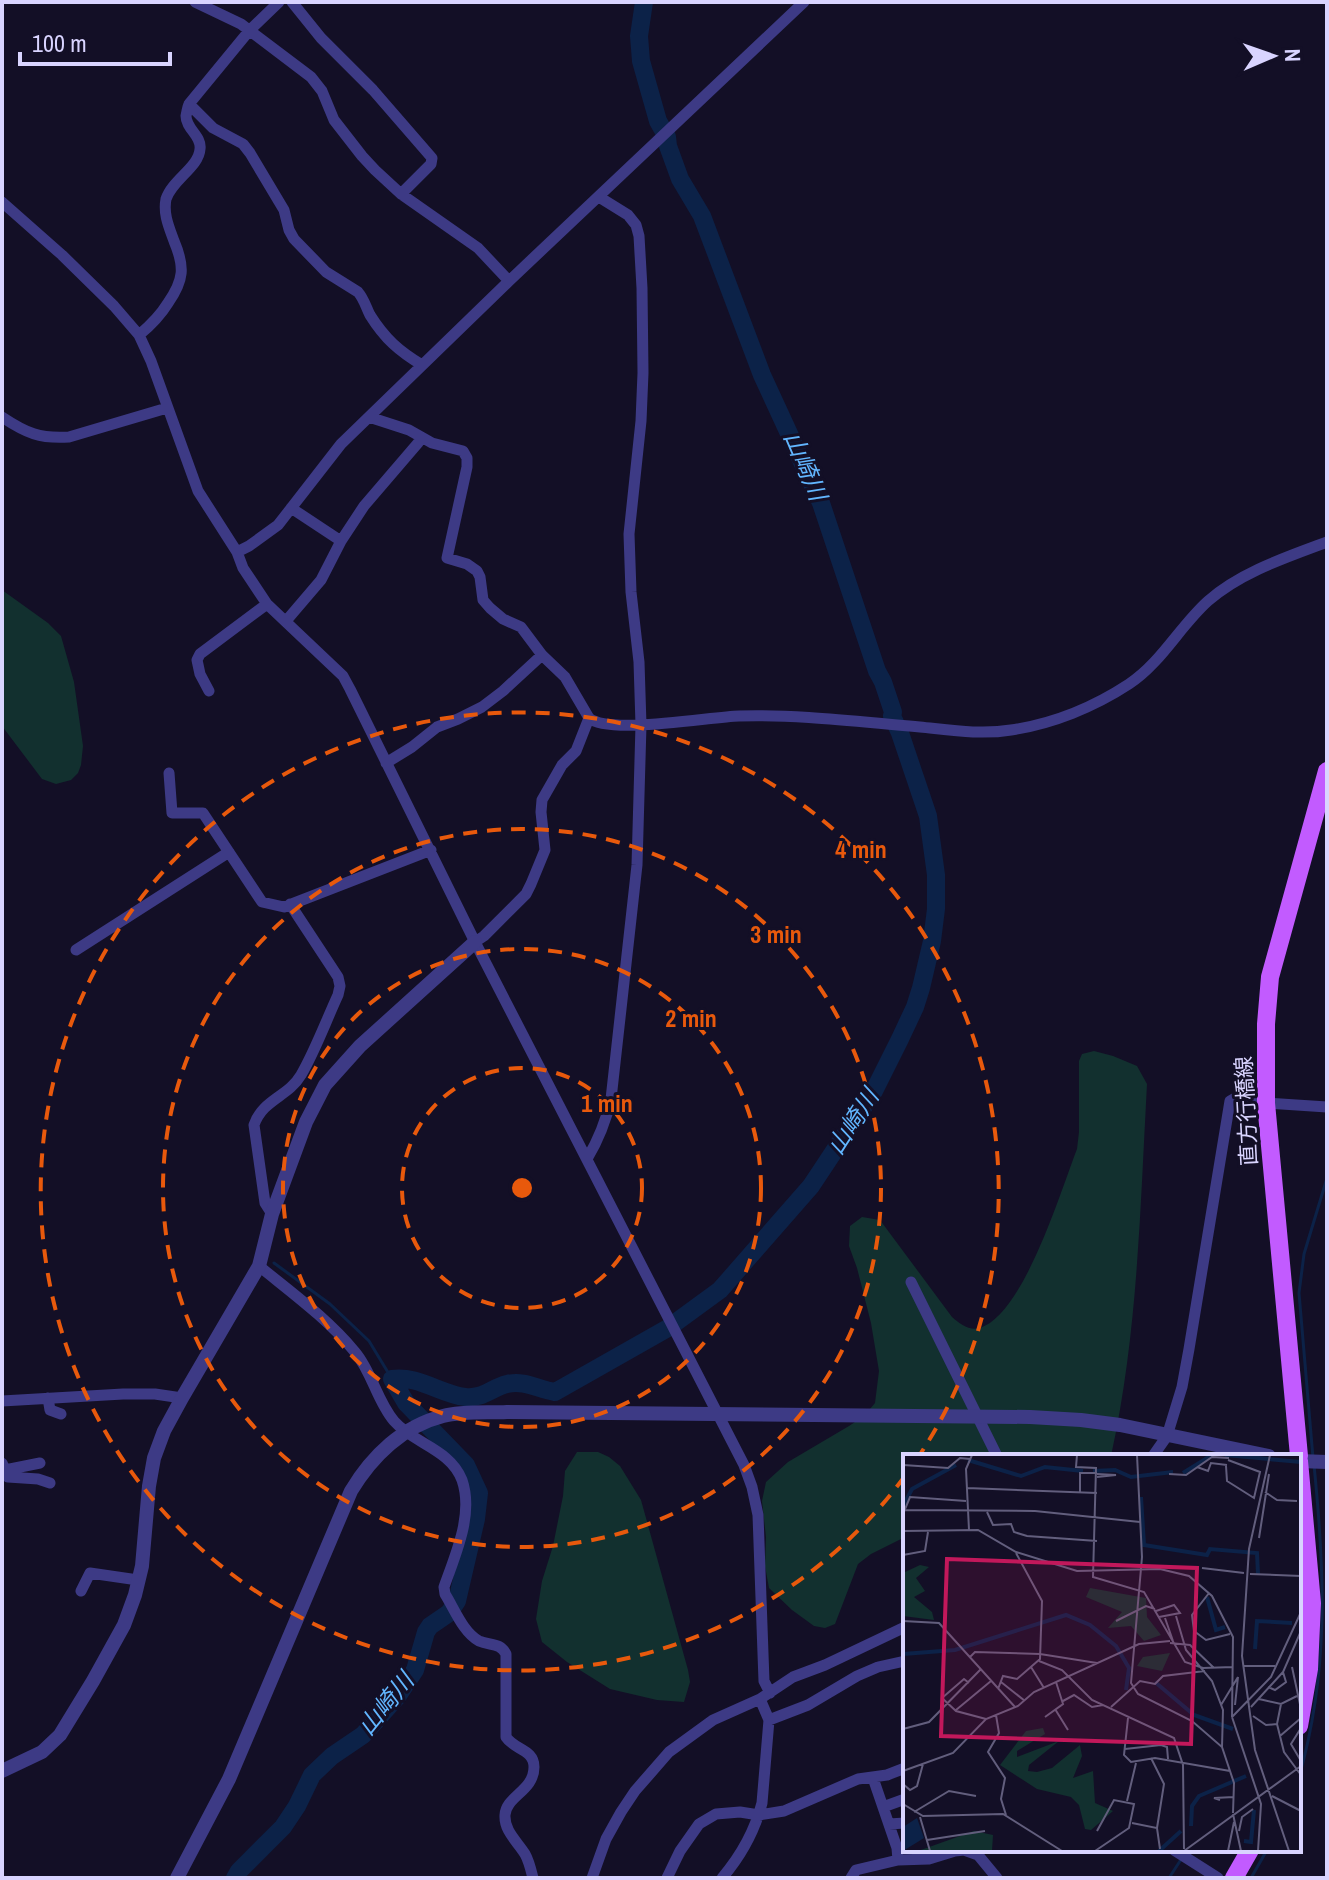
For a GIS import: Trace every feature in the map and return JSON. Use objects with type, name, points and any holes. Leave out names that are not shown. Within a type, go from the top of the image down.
[{"type":"main road","name":"直方行橋線","points":[[1299,1454],[1266,1103],[1266,1024],[1270,977],[1327,771]]},
{"type":"main road","name":"直方行橋線","points":[[1301,1481],[1312,1603],[1309,1669],[1301,1715]]},
{"type":"main road","points":[[1234,1878],[1249,1852]]},
{"type":"street","points":[[195,2],[241,24],[318,84],[334,120],[362,156],[401,194],[478,248],[509,281]]},
{"type":"street","points":[[139,335],[158,317],[181,282],[178,250],[165,210],[171,187],[199,155],[200,140],[186,116],[189,104],[249,31],[279,2]]},
{"type":"street","points":[[292,2],[321,38],[373,90],[432,158],[431,164],[401,194]]},
{"type":"street","points":[[237,552],[278,525],[341,444],[804,2]]},
{"type":"street","points":[[189,104],[213,128],[243,144],[284,210],[294,239],[326,272],[358,292],[393,345],[422,365]]},
{"type":"street","points":[[587,1159],[606,1121],[611,1099],[637,865],[641,725],[629,534],[643,373],[639,236],[636,225],[628,215],[599,197]]},
{"type":"street","points":[[2,202],[62,255],[139,335],[198,491],[237,552],[248,576],[267,604],[343,676],[475,942],[744,1465],[756,1500],[764,1681],[769,1720],[759,1815],[728,1876]]},
{"type":"street","points":[[2,417],[22,430],[53,438],[69,437],[167,408]]},
{"type":"street","points":[[369,417],[409,430],[432,443],[463,451],[467,467],[447,558],[474,567],[480,577],[483,600],[503,619],[521,627],[542,655],[565,677],[589,718],[602,724],[641,725],[766,715],[971,732],[1042,724],[1068,715],[1130,683],[1185,624],[1229,584],[1327,542]]},
{"type":"street","points":[[286,621],[321,580],[364,506],[421,437]]},
{"type":"street","points":[[291,508],[341,541]]},
{"type":"street","points":[[209,691],[200,674],[197,660],[200,654],[267,604]]},
{"type":"street","points":[[386,763],[437,727],[482,707],[542,655]]},
{"type":"street","points":[[2,1771],[42,1752],[60,1735],[124,1625],[142,1566],[149,1486],[154,1458],[164,1431],[259,1266],[272,1214],[306,1122],[325,1085],[360,1046],[484,936],[526,894],[545,850],[542,800],[562,765],[576,751],[589,718]]},
{"type":"street","points":[[169,773],[172,813],[203,813],[262,902],[272,906],[284,907],[431,850]]},
{"type":"street","points":[[76,950],[229,852]]},
{"type":"street","points":[[272,1214],[265,1203],[254,1125],[266,1104],[288,1090],[300,1077],[340,986],[338,977],[290,904]]},
{"type":"street","points":[[1154,1454],[1167,1436],[1182,1387],[1230,1101],[1237,1097],[1266,1103],[1327,1107]]},
{"type":"street","points":[[259,1266],[320,1316],[355,1351],[392,1418],[456,1468],[464,1490],[465,1504],[461,1537],[444,1587],[445,1594],[471,1634],[499,1646],[506,1654],[506,1737],[528,1753],[534,1771],[532,1780],[506,1807],[505,1818],[512,1838],[526,1856],[533,1878]]},
{"type":"street","points":[[911,1282],[996,1454]]},
{"type":"street","points":[[2,1401],[155,1394],[182,1398]]},
{"type":"street","points":[[48,1398],[50,1410],[61,1414]]},
{"type":"street","points":[[177,1878],[229,1779],[351,1491],[381,1451],[408,1431],[429,1421],[458,1414],[507,1412],[976,1416],[1081,1420],[1120,1425],[1259,1454]]},
{"type":"street","points":[[1301,1459],[1327,1462]]},
{"type":"street","points":[[40,1463],[4,1467],[8,1477],[50,1483]]},
{"type":"street","points":[[81,1591],[90,1573],[138,1580]]},
{"type":"street","points":[[592,1878],[606,1839],[621,1812],[669,1752],[713,1720],[765,1696],[793,1677],[903,1628]]},
{"type":"street","points":[[769,1720],[808,1705],[857,1676],[903,1661]]},
{"type":"street","points":[[667,1878],[680,1851],[699,1824],[710,1817],[722,1812],[759,1815],[784,1811],[858,1779],[887,1775],[903,1769]]},
{"type":"street","points":[[873,1778],[897,1848],[898,1860]]},
{"type":"street","points":[[883,1807],[903,1800]]},
{"type":"street","points":[[889,1824],[903,1823]]},
{"type":"street","points":[[851,1878],[856,1870],[898,1860],[929,1859],[950,1852]]},
{"type":"street","points":[[970,1852],[978,1855],[997,1878]]},
{"type":"street","points":[[1177,1852],[1218,1878]]},
{"type":"green space","points":[[2,590],[61,636],[74,682],[83,746],[81,765],[71,780],[56,784],[42,779],[2,726]]},
{"type":"green space","points":[[1094,1051],[1137,1066],[1147,1084],[1132,1317],[1111,1454],[903,1454],[903,1538],[858,1564],[835,1624],[825,1628],[814,1626],[769,1588],[762,1501],[766,1482],[788,1462],[864,1416],[875,1403],[879,1371],[871,1323],[849,1246],[850,1226],[862,1217],[880,1220],[952,1317],[961,1324],[972,1329],[980,1328],[996,1318],[1026,1276],[1039,1249],[1077,1149],[1079,1061],[1082,1054]]},
{"type":"green space","points":[[577,1452],[598,1452],[609,1457],[620,1466],[641,1500],[688,1670],[690,1682],[684,1702],[657,1700],[610,1689],[542,1642],[536,1619],[542,1581],[553,1546],[565,1471]]},
{"type":"waterway","name":"山崎川","points":[[235,1878],[283,1827],[312,1775],[332,1756],[363,1735],[397,1697],[415,1670],[426,1632],[449,1613],[457,1601],[479,1493],[466,1465],[406,1403],[392,1379],[420,1382],[465,1397],[513,1383],[555,1392],[668,1328],[720,1290],[811,1186],[874,1091],[915,1007],[932,941],[936,875],[928,816],[821,503],[762,375],[702,216],[680,179],[667,137],[658,121],[641,61],[639,36],[644,2]]},
{"type":"waterway","points":[[1313,1458],[1299,1293],[1304,1254],[1327,1178]]},
{"type":"waterway","points":[[274,1263],[330,1304],[369,1341],[392,1379]]},
{"type":"waterway","points":[[1301,1769],[1316,1699],[1322,1622],[1321,1545],[1314,1465]]},
{"type":"waterway","points":[[1251,1878],[1266,1852]]},
{"type":"waterway","points":[[1169,1878],[1182,1858]]}]
